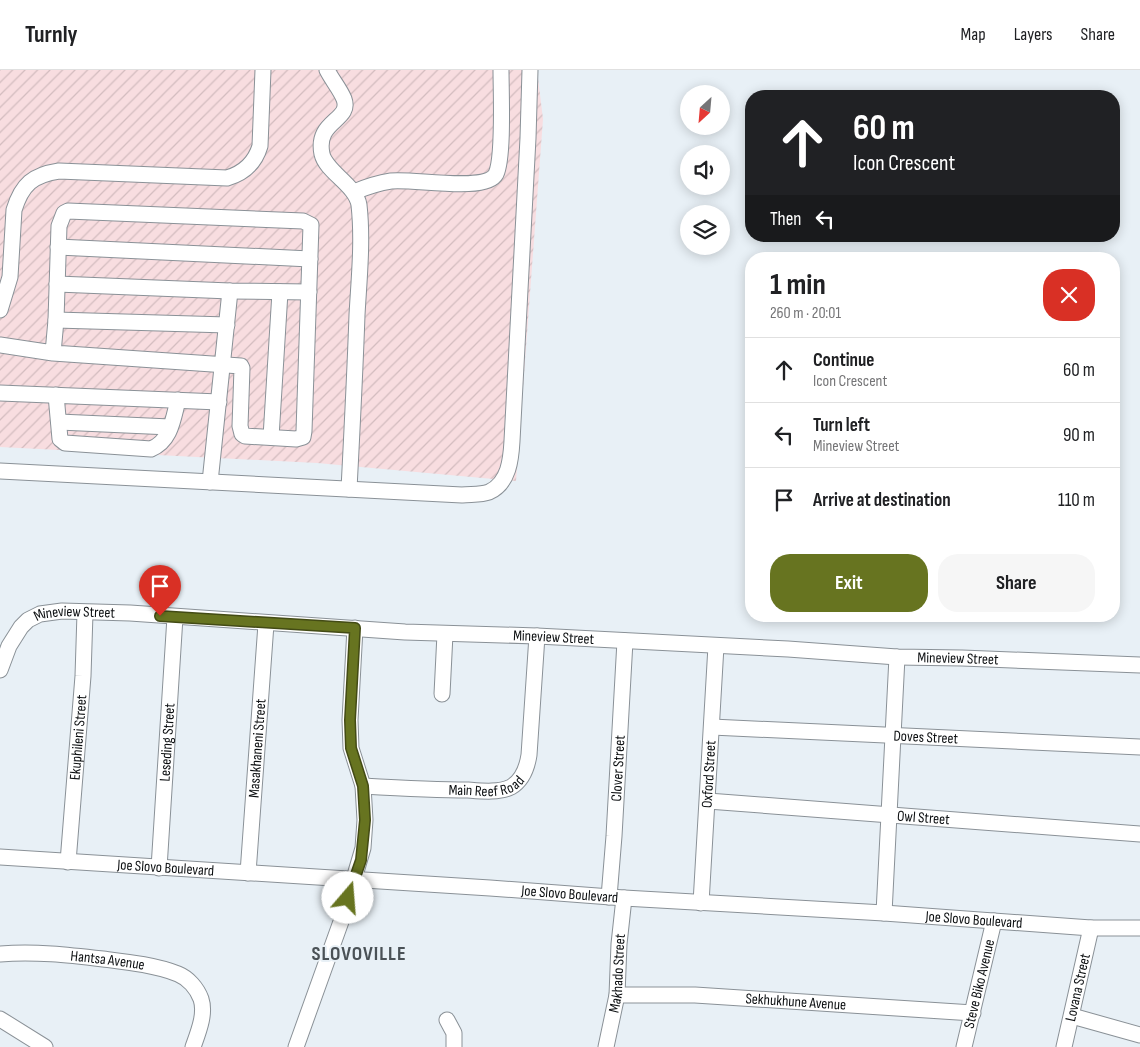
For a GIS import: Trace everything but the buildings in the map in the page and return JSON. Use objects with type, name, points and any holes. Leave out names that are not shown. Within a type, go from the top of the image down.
[{"type":"street","points":[[0,310],[10,277],[14,210],[17,199],[30,180],[46,173],[59,171],[227,178],[236,176],[246,170],[257,156],[260,146],[263,70]]},
{"type":"street","points":[[327,70],[344,99],[346,108],[343,115],[328,125],[322,136],[322,155],[343,182],[354,192],[359,204],[360,253],[349,489]]},
{"type":"street","points":[[354,192],[392,181],[473,184],[493,178],[497,171],[500,149],[501,70]]},
{"type":"street","points":[[0,471],[462,495],[490,492],[501,483],[511,461],[530,70]]},
{"type":"street","points":[[0,345],[53,353],[224,364],[242,367],[240,426],[242,434],[245,436],[271,438],[296,439],[303,437],[311,225],[303,221],[68,211],[64,213],[60,220],[53,353]]},
{"type":"street","points":[[58,247],[310,259]]},
{"type":"street","points":[[57,284],[230,291],[309,292]]},
{"type":"street","points":[[210,482],[224,364],[230,291]]},
{"type":"street","points":[[271,438],[280,292]]},
{"type":"street","points":[[56,320],[227,325]]},
{"type":"street","points":[[0,392],[219,402]]},
{"type":"street","points":[[56,395],[60,439],[67,443],[151,449],[163,442],[170,427],[178,400]]},
{"type":"street","points":[[59,422],[170,427]]},
{"type":"street","name":"Mineview Street","points":[[0,670],[9,646],[21,626],[40,614],[51,612],[130,614],[445,634],[537,636],[788,649],[897,658],[962,658],[1140,664]]},
{"type":"street","name":"Ekuphileni Street","points":[[68,862],[83,676],[85,613]]},
{"type":"street","name":"Leseding Street","points":[[159,868],[175,617]]},
{"type":"street","name":"Masakhaneni Street","points":[[248,873],[266,624]]},
{"type":"street","points":[[296,1047],[354,880],[363,848],[365,820],[363,786],[351,748],[350,720],[355,628]]},
{"type":"street","points":[[442,694],[445,634]]},
{"type":"street","name":"Main Reef Road","points":[[363,786],[488,791],[504,790],[517,782],[527,766],[529,754],[537,636]]},
{"type":"street","name":"Clover Street","points":[[616,897],[614,836],[625,641]]},
{"type":"street","name":"Oxford Street","points":[[701,903],[716,646]]},
{"type":"street","points":[[884,913],[897,658]]},
{"type":"street","name":"Doves Street","points":[[712,727],[1140,747]]},
{"type":"street","name":"Owl Street","points":[[708,801],[1140,834]]},
{"type":"street","name":"Joe Slovo Boulevard","points":[[0,857],[284,874],[701,903],[884,913],[1091,928],[1140,928]]},
{"type":"street","name":"Makhado Street","points":[[606,1047],[618,995],[619,944],[616,897]]},
{"type":"street","name":"Steve Biko Avenue","points":[[964,1047],[994,921]]},
{"type":"street","name":"Lovana Street","points":[[1064,1047],[1091,928]]},
{"type":"street","name":"Hantsa Avenue","points":[[0,954],[62,954],[127,962],[178,974],[187,979],[193,986],[201,1001],[201,1019],[193,1047]]},
{"type":"street","name":"Sekhukhune Avenue","points":[[618,995],[695,995],[973,1013]]},
{"type":"street","points":[[1072,1016],[1140,1035]]},
{"type":"street","points":[[0,1018],[45,1047]]},
{"type":"street","points":[[448,1020],[454,1033],[454,1047]]},
{"type":"shaded area","points":[[0,70],[537,70],[543,119],[516,481],[317,463],[0,447]]},
{"type":"district","name":"SLOVOVILLE","points":[[359,953]]},
{"type":"route","points":[[160,616],[355,628],[350,720],[351,748],[363,786],[365,820],[361,860],[348,898]]}]
